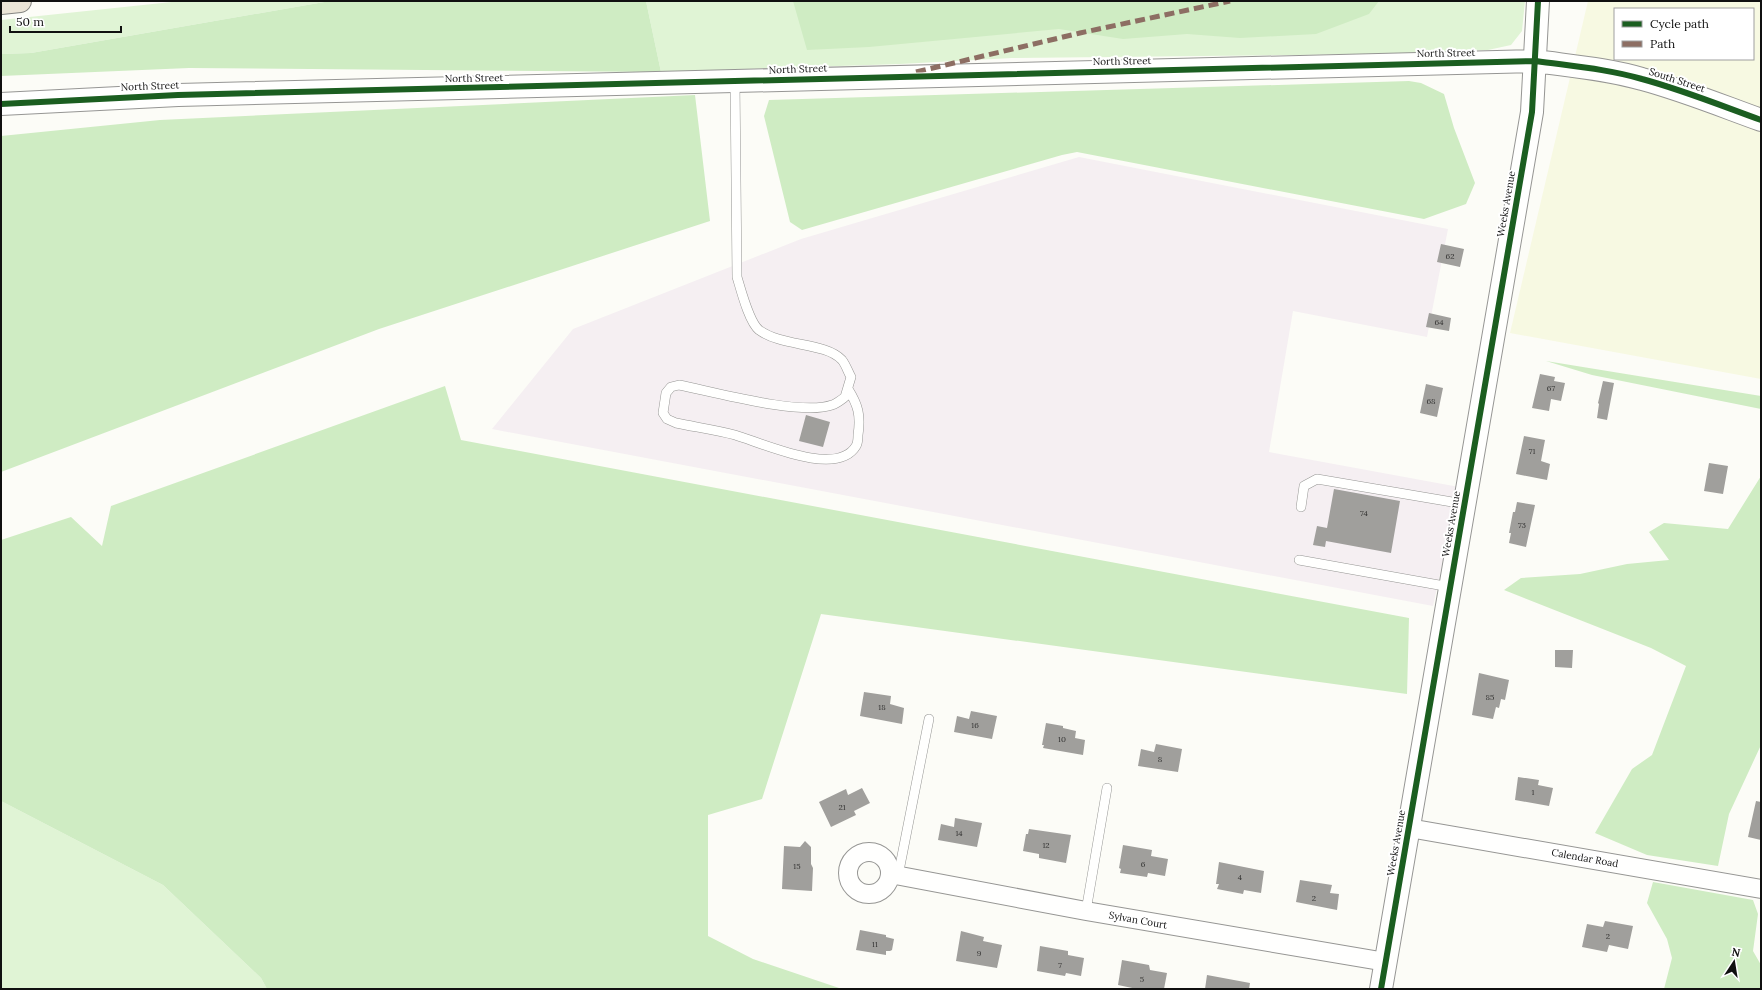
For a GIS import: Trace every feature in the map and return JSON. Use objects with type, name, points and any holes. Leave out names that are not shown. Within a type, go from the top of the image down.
[{"type":"highway","points":[[1,3],[20,1]]},
{"type":"street","points":[[1536,61],[1538,1]]},
{"type":"street","name":"North Street","points":[[1,104],[178,95],[1536,61]]},
{"type":"street","name":"South Street","points":[[1536,61],[1641,78],[1686,92],[1761,120]]},
{"type":"street","name":"Weeks Avenue","points":[[1381,989],[1532,112],[1536,61]]},
{"type":"street","name":"Calendar Road","points":[[1409,828],[1761,889]]},
{"type":"street","name":"Sylvan Court","points":[[894,875],[1086,911],[1386,962]]},
{"type":"lane","points":[[735,81],[737,277],[746,308],[758,330],[782,341],[814,347],[832,353],[842,361],[851,377],[845,397],[832,405],[804,408],[756,401],[679,385],[671,387],[666,393],[663,413],[667,419],[676,423],[733,435],[801,457],[830,460],[847,456],[857,446],[860,420],[856,400],[848,388]]},
{"type":"lane","points":[[1301,507],[1304,486],[1318,479],[1464,504]]},
{"type":"lane","points":[[1299,560],[1450,587]]},
{"type":"lane","points":[[894,875],[929,719]]},
{"type":"lane","points":[[1086,911],[1107,788]]},
{"type":"shaded area","points":[[1079,157],[1448,229],[1427,337],[1293,311],[1269,452],[1459,487],[1433,606],[492,429],[573,329],[801,239]]},
{"type":"green space","points":[[181,1],[330,1],[31,53],[1,54],[1,20]]},
{"type":"green space","points":[[330,1],[646,1],[661,72],[189,68],[1,76],[1,54],[31,53]]},
{"type":"green space","points":[[646,1],[1525,1],[1522,31],[1511,45],[1488,50],[1386,54],[1012,58],[900,64],[661,72]]},
{"type":"green space","points":[[793,1],[1379,1],[1369,14],[1316,34],[1240,38],[1187,34],[1123,39],[1059,29],[869,47],[807,50]]},
{"type":"green space","points":[[1588,1],[1761,1],[1761,379],[1510,333]]},
{"type":"green space","points":[[1409,81],[1421,83],[1444,94],[1454,128],[1475,183],[1466,204],[1424,219],[1077,152],[1062,155],[802,230],[790,222],[764,116],[769,100]]},
{"type":"green space","points":[[695,95],[710,221],[379,329],[1,472],[1,136],[160,120]]},
{"type":"green space","points":[[1546,361],[1761,396],[1761,409],[1592,375]]},
{"type":"green space","points":[[445,386],[461,440],[1409,618],[1407,694],[821,614],[762,799],[708,815],[708,936],[753,959],[842,989],[267,989],[261,978],[163,885],[1,801],[1,540],[71,517],[102,546],[111,506]]},
{"type":"green space","points":[[1761,476],[1761,745],[1729,814],[1718,866],[1647,855],[1595,833],[1632,769],[1652,755],[1686,666],[1651,648],[1504,590],[1521,578],[1580,574],[1627,564],[1669,560],[1649,532],[1664,523],[1728,529]]},
{"type":"green space","points":[[1,801],[163,885],[261,978],[267,989],[1,989]]},
{"type":"green space","points":[[1653,882],[1753,900],[1758,914],[1753,951],[1761,965],[1761,989],[1664,989],[1672,958],[1667,939],[1647,903]]},
{"type":"building","points":[[1441,244],[1464,249],[1460,267],[1437,262]]},
{"type":"building","points":[[1429,313],[1451,318],[1449,331],[1426,327]]},
{"type":"building","points":[[1540,374],[1555,377],[1554,381],[1565,383],[1561,401],[1551,399],[1549,411],[1532,408]]},
{"type":"building","points":[[1603,381],[1614,383],[1607,420],[1597,418],[1598,403]]},
{"type":"building","points":[[1426,384],[1443,388],[1437,417],[1420,413]]},
{"type":"building","points":[[806,415],[830,422],[823,447],[799,441]]},
{"type":"building","points":[[1524,436],[1545,440],[1541,461],[1550,464],[1547,480],[1516,474]]},
{"type":"building","points":[[1709,463],[1728,466],[1723,494],[1704,491]]},
{"type":"building","points":[[1334,489],[1400,501],[1391,553],[1326,541],[1325,547],[1313,545],[1317,526],[1327,528]]},
{"type":"building","points":[[1517,502],[1535,505],[1526,547],[1509,543],[1511,533],[1509,533],[1513,512],[1515,512]]},
{"type":"building","points":[[1555,650],[1573,650],[1572,668],[1555,667]]},
{"type":"building","points":[[1479,673],[1509,680],[1505,700],[1501,699],[1499,708],[1496,707],[1493,719],[1472,715]]},
{"type":"building","points":[[864,692],[891,696],[890,704],[904,708],[902,724],[860,716]]},
{"type":"building","points":[[971,711],[997,716],[992,739],[954,732],[957,716],[969,719]]},
{"type":"building","points":[[1046,723],[1063,726],[1063,728],[1076,731],[1075,738],[1085,740],[1083,755],[1043,748],[1044,745],[1042,745]]},
{"type":"building","points":[[1156,744],[1182,749],[1178,772],[1138,766],[1141,749],[1154,752]]},
{"type":"building","points":[[1518,777],[1539,780],[1538,785],[1553,788],[1549,806],[1515,800]]},
{"type":"building","points":[[862,788],[870,803],[854,811],[856,815],[831,827],[819,802],[846,789],[848,795]]},
{"type":"building","points":[[1756,801],[1761,802],[1761,840],[1748,837]]},
{"type":"building","points":[[955,818],[982,823],[977,847],[938,840],[941,824],[954,827]]},
{"type":"building","points":[[1029,829],[1071,835],[1066,863],[1039,858],[1039,854],[1023,851],[1026,834],[1028,834]]},
{"type":"building","points":[[805,841],[811,847],[811,864],[813,868],[812,891],[782,889],[784,846],[800,847]]},
{"type":"building","points":[[1123,845],[1152,850],[1151,856],[1168,859],[1165,876],[1148,873],[1147,877],[1120,873],[1121,869],[1119,868]]},
{"type":"building","points":[[1219,862],[1264,871],[1261,893],[1244,890],[1243,894],[1217,889],[1219,884],[1216,884]]},
{"type":"building","points":[[1300,880],[1332,885],[1330,893],[1339,894],[1337,910],[1296,902]]},
{"type":"building","points":[[1605,921],[1633,926],[1628,949],[1609,945],[1607,952],[1582,947],[1587,924],[1603,927]]},
{"type":"building","points":[[860,930],[886,935],[886,937],[894,939],[892,950],[886,951],[886,955],[856,950]]},
{"type":"building","points":[[961,931],[984,937],[983,941],[1002,945],[997,968],[956,961]]},
{"type":"building","points":[[1040,946],[1068,951],[1068,955],[1084,958],[1081,976],[1066,973],[1065,976],[1037,971]]},
{"type":"building","points":[[1122,960],[1149,965],[1150,970],[1167,973],[1164,989],[1137,989],[1118,985]]},
{"type":"building","points":[[1207,975],[1250,983],[1249,989],[1205,989]]},
{"type":"marked path","points":[[916,72],[1080,33],[1230,1]]},
{"type":"cycle path","points":[[1381,989],[1532,112],[1538,1]]},
{"type":"cycle path","points":[[1,104],[178,95],[1536,61],[1589,68],[1657,83],[1761,120]]}]
